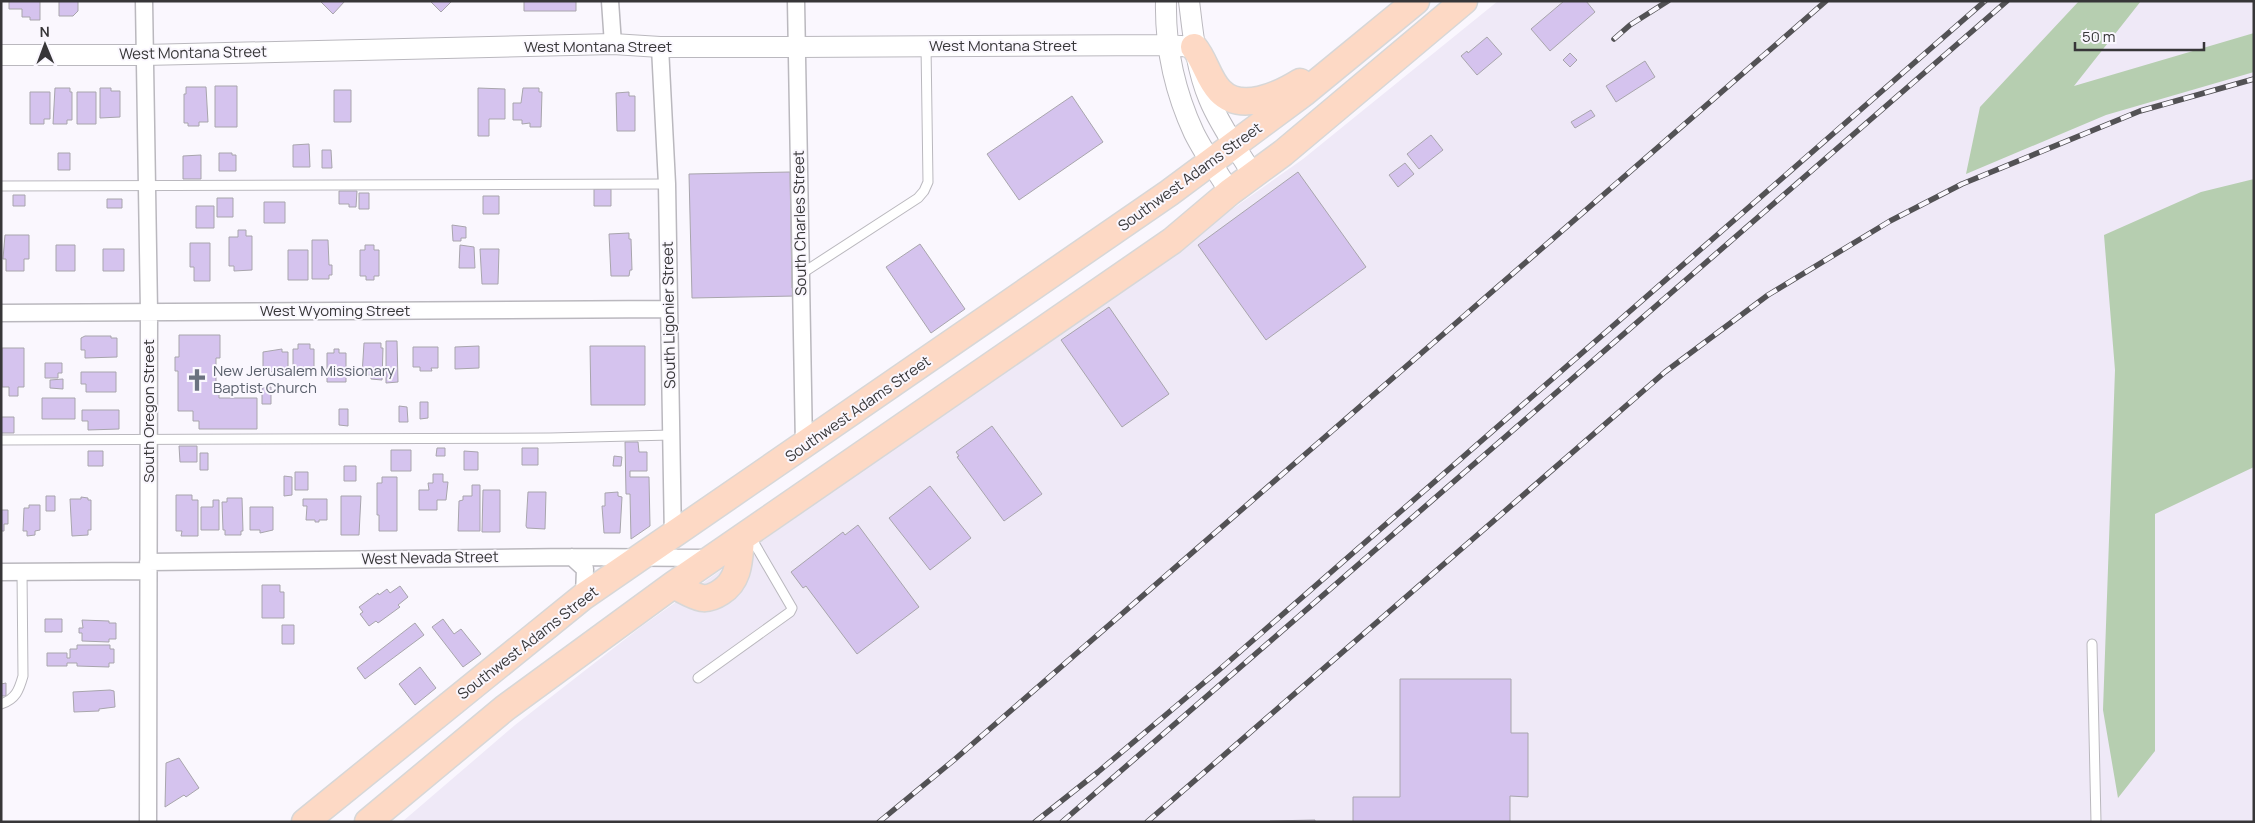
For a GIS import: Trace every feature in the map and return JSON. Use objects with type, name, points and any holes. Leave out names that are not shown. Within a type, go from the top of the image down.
[{"type":"main road","name":"Southwest Adams Street","points":[[305,822],[584,596],[644,557],[673,547],[804,446],[1235,146],[1416,1]]},
{"type":"main road","points":[[368,822],[505,708],[673,584],[1172,241],[1230,192],[1308,132],[1464,1]]},
{"type":"main road","points":[[1194,47],[1220,91],[1234,100],[1250,101],[1266,98],[1294,86],[1373,37]]},
{"type":"main road","points":[[673,584],[704,598],[715,596],[729,587],[737,570],[745,536]]},
{"type":"street","name":"South Oregon Street","points":[[144,1],[149,312],[148,822]]},
{"type":"street","points":[[610,1],[613,44]]},
{"type":"street","name":"South Charles Street","points":[[796,1],[804,446]]},
{"type":"street","points":[[1166,1],[1167,45],[1185,110],[1195,135],[1230,192]]},
{"type":"street","points":[[1189,1],[1194,47],[1209,99],[1253,175]]},
{"type":"street","name":"West Montana Street","points":[[1,55],[144,55],[613,44],[660,47],[1167,45],[1194,47]]},
{"type":"street","name":"South Ligonier Street","points":[[660,47],[667,184],[673,584]]},
{"type":"street","name":"West Wyoming Street","points":[[1,314],[669,309]]},
{"type":"street","points":[[673,547],[711,558]]},
{"type":"street","points":[[572,557],[584,569],[586,576],[584,596]]},
{"type":"street","name":"West Nevada Street","points":[[1,572],[572,557],[644,557]]},
{"type":"lane","points":[[801,274],[918,198],[924,192],[928,182],[926,46]]},
{"type":"lane","points":[[1,186],[667,184]]},
{"type":"lane","points":[[1,440],[550,438],[671,435]]},
{"type":"lane","points":[[698,678],[790,612],[792,608],[745,536]]},
{"type":"lane","points":[[1,704],[10,701],[19,692],[23,676],[22,572]]},
{"type":"lane","points":[[2092,644],[2096,822]]},
{"type":"shaded area","points":[[1498,1],[2254,1],[2254,822],[402,822],[515,725],[642,626],[1303,159]]},
{"type":"green space","points":[[2079,1],[2141,1],[2074,86],[2254,33],[2254,72],[2106,115],[1966,174],[1980,107]]},
{"type":"green space","points":[[2254,179],[2254,467],[2155,514],[2155,751],[2118,798],[2103,710],[2115,370],[2104,235],[2201,192]]},
{"type":"building","points":[[9,1],[40,1],[40,20],[30,20],[30,17],[22,17],[22,9],[9,9]]},
{"type":"building","points":[[59,1],[78,1],[78,11],[73,16],[59,16]]},
{"type":"building","points":[[320,1],[345,1],[333,14]]},
{"type":"building","points":[[430,1],[452,1],[441,12]]},
{"type":"building","points":[[524,1],[576,1],[576,11],[524,11]]},
{"type":"building","points":[[1564,1],[1586,1],[1595,12],[1550,51],[1531,29]]},
{"type":"building","points":[[1487,37],[1502,54],[1477,75],[1461,56],[1467,51],[1468,53]]},
{"type":"building","points":[[1570,53],[1577,60],[1570,67],[1563,60]]},
{"type":"building","points":[[1645,61],[1655,77],[1616,102],[1606,86]]},
{"type":"building","points":[[215,86],[237,86],[237,127],[215,127]]},
{"type":"building","points":[[186,87],[206,87],[208,122],[199,122],[199,126],[188,126],[188,123],[184,123],[184,94],[186,94]]},
{"type":"building","points":[[55,88],[70,88],[70,92],[72,92],[72,120],[67,120],[67,124],[53,124]]},
{"type":"building","points":[[100,88],[111,88],[111,91],[120,91],[120,117],[100,118]]},
{"type":"building","points":[[478,88],[505,89],[505,119],[489,119],[489,136],[478,136]]},
{"type":"building","points":[[523,88],[539,88],[539,92],[542,92],[541,127],[530,127],[530,123],[522,124],[522,120],[513,120],[513,103],[521,103]]},
{"type":"building","points":[[334,90],[351,90],[351,122],[334,122]]},
{"type":"building","points":[[30,92],[50,92],[50,119],[44,119],[44,124],[30,124]]},
{"type":"building","points":[[77,92],[96,92],[96,124],[77,124]]},
{"type":"building","points":[[629,92],[629,96],[635,96],[635,131],[617,131],[616,93]]},
{"type":"building","points":[[1072,96],[1103,142],[1019,200],[987,154]]},
{"type":"building","points":[[1591,110],[1595,116],[1575,128],[1571,122]]},
{"type":"building","points":[[1431,135],[1443,150],[1419,169],[1407,154]]},
{"type":"building","points":[[309,144],[310,167],[293,167],[293,145]]},
{"type":"building","points":[[322,150],[331,150],[332,168],[322,168]]},
{"type":"building","points":[[58,153],[70,153],[70,170],[58,170]]},
{"type":"building","points":[[219,153],[232,153],[232,155],[236,155],[236,171],[219,171]]},
{"type":"building","points":[[201,155],[201,179],[183,179],[183,156]]},
{"type":"building","points":[[1405,163],[1414,174],[1398,187],[1389,175]]},
{"type":"building","points":[[790,172],[792,288],[794,287],[795,296],[692,298],[689,174]]},
{"type":"building","points":[[1298,172],[1366,267],[1266,340],[1198,245]]},
{"type":"building","points":[[594,189],[611,189],[611,206],[594,206]]},
{"type":"building","points":[[339,191],[357,191],[356,207],[349,207],[349,204],[339,204]]},
{"type":"building","points":[[359,193],[369,193],[369,209],[359,209]]},
{"type":"building","points":[[13,195],[25,195],[25,206],[13,206]]},
{"type":"building","points":[[483,196],[499,196],[499,214],[483,214]]},
{"type":"building","points":[[217,198],[233,198],[233,217],[217,217]]},
{"type":"building","points":[[107,199],[122,199],[122,208],[107,208]]},
{"type":"building","points":[[264,202],[285,202],[285,223],[264,223]]},
{"type":"building","points":[[196,206],[214,206],[214,228],[196,228]]},
{"type":"building","points":[[452,225],[466,227],[466,238],[461,238],[461,241],[453,241]]},
{"type":"building","points":[[238,230],[246,230],[246,236],[252,236],[252,270],[234,271],[234,266],[229,266],[229,237],[238,237]]},
{"type":"building","points":[[629,233],[629,239],[631,239],[632,270],[630,270],[629,276],[611,276],[609,234]]},
{"type":"building","points":[[5,235],[29,235],[29,259],[24,259],[24,271],[6,271],[6,259],[3,259]]},
{"type":"building","points":[[312,240],[328,240],[329,265],[332,265],[332,275],[329,275],[329,279],[312,279]]},
{"type":"building","points":[[190,243],[210,243],[210,281],[194,281],[194,267],[190,267]]},
{"type":"building","points":[[920,244],[965,309],[931,333],[886,267]]},
{"type":"building","points":[[56,245],[75,245],[75,271],[56,271]]},
{"type":"building","points":[[365,245],[374,245],[374,250],[379,250],[379,276],[374,276],[374,280],[366,280],[366,276],[360,276],[360,250],[365,250]]},
{"type":"building","points":[[460,245],[474,247],[475,268],[459,268]]},
{"type":"building","points":[[103,249],[124,249],[124,271],[103,271]]},
{"type":"building","points":[[480,249],[499,249],[498,284],[482,284]]},
{"type":"building","points":[[288,250],[308,250],[308,280],[288,280]]},
{"type":"building","points":[[1109,307],[1169,394],[1122,427],[1061,340]]},
{"type":"building","name":"New Jerusalem Missionary Baptist Church","points":[[179,335],[220,335],[220,358],[216,358],[216,389],[219,389],[219,398],[257,398],[257,429],[199,429],[199,421],[193,421],[193,411],[178,411],[178,371],[175,371],[175,357],[179,357]]},
{"type":"building","points":[[85,336],[111,336],[111,338],[117,338],[117,357],[85,358],[85,350],[81,350],[81,338]]},
{"type":"building","points":[[386,341],[397,341],[398,382],[386,383]]},
{"type":"building","points":[[364,343],[381,343],[381,348],[383,348],[382,380],[371,379],[371,375],[362,375]]},
{"type":"building","points":[[298,344],[310,344],[310,349],[314,349],[314,375],[293,375],[293,349],[298,349]]},
{"type":"building","points":[[479,346],[479,368],[455,369],[455,347]]},
{"type":"building","points":[[590,346],[645,346],[645,405],[591,405]]},
{"type":"building","points":[[413,347],[438,347],[438,368],[431,368],[432,371],[420,371],[420,367],[413,367]]},
{"type":"building","points":[[2,348],[24,348],[24,387],[18,387],[18,396],[9,396],[9,387],[2,387]]},
{"type":"building","points":[[282,349],[282,352],[288,352],[288,371],[263,372],[263,352]]},
{"type":"building","points":[[334,349],[339,349],[339,353],[346,353],[346,382],[327,382],[327,353],[334,353]]},
{"type":"building","points":[[45,363],[62,363],[62,373],[58,373],[58,378],[45,378]]},
{"type":"building","points":[[81,372],[116,372],[116,392],[86,392],[86,384],[81,384]]},
{"type":"building","points":[[63,379],[63,389],[50,388],[50,380]]},
{"type":"building","points":[[271,387],[271,404],[262,404],[262,388]]},
{"type":"building","points":[[42,398],[75,398],[75,419],[42,419]]},
{"type":"building","points":[[420,402],[428,402],[428,418],[420,419]]},
{"type":"building","points":[[399,406],[407,407],[408,422],[399,422]]},
{"type":"building","points":[[339,409],[348,409],[348,426],[339,425]]},
{"type":"building","points":[[82,410],[119,410],[119,429],[88,430],[88,421],[82,421]]},
{"type":"building","points":[[1,417],[14,417],[14,433],[1,433]]},
{"type":"building","points":[[992,426],[1042,494],[1004,521],[957,457],[959,456],[956,452]]},
{"type":"building","points":[[625,442],[638,442],[639,452],[647,452],[647,471],[630,471],[630,477],[649,477],[650,526],[631,539],[630,494],[626,494]]},
{"type":"building","points":[[179,446],[197,446],[197,462],[180,462]]},
{"type":"building","points":[[437,448],[445,448],[445,456],[436,456]]},
{"type":"building","points":[[522,448],[538,448],[538,465],[522,465]]},
{"type":"building","points":[[391,450],[411,450],[411,471],[391,471]]},
{"type":"building","points":[[88,451],[103,451],[103,466],[88,466]]},
{"type":"building","points":[[464,451],[478,452],[478,470],[464,470]]},
{"type":"building","points":[[200,453],[208,453],[208,470],[200,470]]},
{"type":"building","points":[[614,456],[622,457],[621,466],[613,466]]},
{"type":"building","points":[[344,466],[356,466],[356,481],[344,481]]},
{"type":"building","points":[[295,472],[308,472],[308,490],[295,490]]},
{"type":"building","points":[[433,474],[443,474],[443,482],[448,482],[446,500],[437,500],[437,510],[419,510],[419,490],[429,490],[428,483],[433,483]]},
{"type":"building","points":[[284,476],[292,477],[292,495],[284,496]]},
{"type":"building","points":[[382,477],[397,477],[397,531],[379,531],[377,483],[382,483]]},
{"type":"building","points":[[472,485],[480,485],[480,531],[458,531],[459,501],[463,500],[463,496],[472,496]]},
{"type":"building","points":[[930,486],[971,538],[930,570],[889,518]]},
{"type":"building","points":[[483,490],[500,490],[500,532],[482,532]]},
{"type":"building","points":[[528,492],[546,492],[545,529],[527,528],[526,526]]},
{"type":"building","points":[[618,492],[618,496],[622,497],[620,533],[604,533],[602,506],[605,506],[605,493]]},
{"type":"building","points":[[176,495],[192,495],[192,500],[198,500],[198,536],[181,536],[182,531],[176,531]]},
{"type":"building","points":[[46,496],[55,496],[55,511],[46,511]]},
{"type":"building","points":[[341,496],[361,496],[359,535],[341,535]]},
{"type":"building","points":[[81,497],[91,500],[91,530],[88,530],[88,535],[72,536],[70,499],[81,499]]},
{"type":"building","points":[[227,498],[242,498],[243,531],[241,531],[241,535],[225,535],[225,530],[223,530],[222,502],[227,502]]},
{"type":"building","points":[[303,499],[327,499],[327,520],[315,522],[315,520],[306,520],[307,506],[303,506]]},
{"type":"building","points":[[213,500],[219,500],[219,530],[201,530],[201,507],[213,507]]},
{"type":"building","points":[[29,505],[40,505],[40,530],[35,531],[35,535],[27,536],[27,531],[23,531],[24,508],[29,508]]},
{"type":"building","points":[[250,507],[273,507],[273,530],[260,533],[260,530],[250,530]]},
{"type":"building","points":[[1,510],[8,510],[8,524],[4,524],[4,531],[1,531]]},
{"type":"building","points":[[858,525],[919,607],[857,654],[806,586],[803,588],[791,572],[843,532],[845,535]]},
{"type":"building","points":[[262,585],[280,585],[280,592],[284,592],[284,618],[262,618]]},
{"type":"building","points":[[400,586],[408,597],[398,605],[400,607],[378,623],[376,621],[369,626],[360,614],[363,612],[359,607],[378,593],[379,595],[387,589],[390,593]]},
{"type":"building","points":[[45,619],[62,619],[62,632],[45,632]]},
{"type":"building","points":[[443,619],[454,634],[461,629],[481,654],[463,667],[432,627]]},
{"type":"building","points":[[82,620],[116,623],[116,639],[109,639],[109,642],[82,641],[82,633],[79,633],[79,628],[83,628]]},
{"type":"building","points":[[415,623],[424,635],[365,679],[357,668]]},
{"type":"building","points":[[282,625],[294,625],[294,644],[282,644]]},
{"type":"building","points":[[77,645],[110,645],[110,649],[114,649],[114,663],[109,663],[109,667],[77,666],[77,663],[67,663],[67,666],[47,666],[47,653],[67,653],[67,658],[70,658],[70,649],[77,649]]},
{"type":"building","points":[[420,667],[436,688],[415,705],[399,684]]},
{"type":"building","points":[[1400,679],[1511,679],[1511,733],[1528,733],[1528,797],[1510,796],[1510,822],[1353,822],[1353,797],[1400,797]]},
{"type":"building","points":[[6,683],[6,696],[1,696],[1,684]]},
{"type":"building","points":[[114,691],[115,707],[99,709],[99,711],[74,712],[73,692]]},
{"type":"building","points":[[179,758],[199,788],[186,797],[184,795],[165,807],[166,763]]},
{"type":"building","points":[[1315,820],[1315,822],[1270,822],[1270,821]]},
{"type":"railway","points":[[1614,39],[1630,25],[1668,1]]},
{"type":"railway","points":[[879,822],[954,760],[1826,1]]},
{"type":"railway","points":[[1035,822],[1098,772],[1219,670],[1985,1]]},
{"type":"railway","points":[[1062,822],[2007,1]]},
{"type":"railway","points":[[1147,822],[1665,372],[1768,295],[1890,221],[1962,184],[2140,111],[2254,79]]},
{"type":"place","name":"New Jerusalem Missionary Baptist Church","points":[[197,380]]}]
